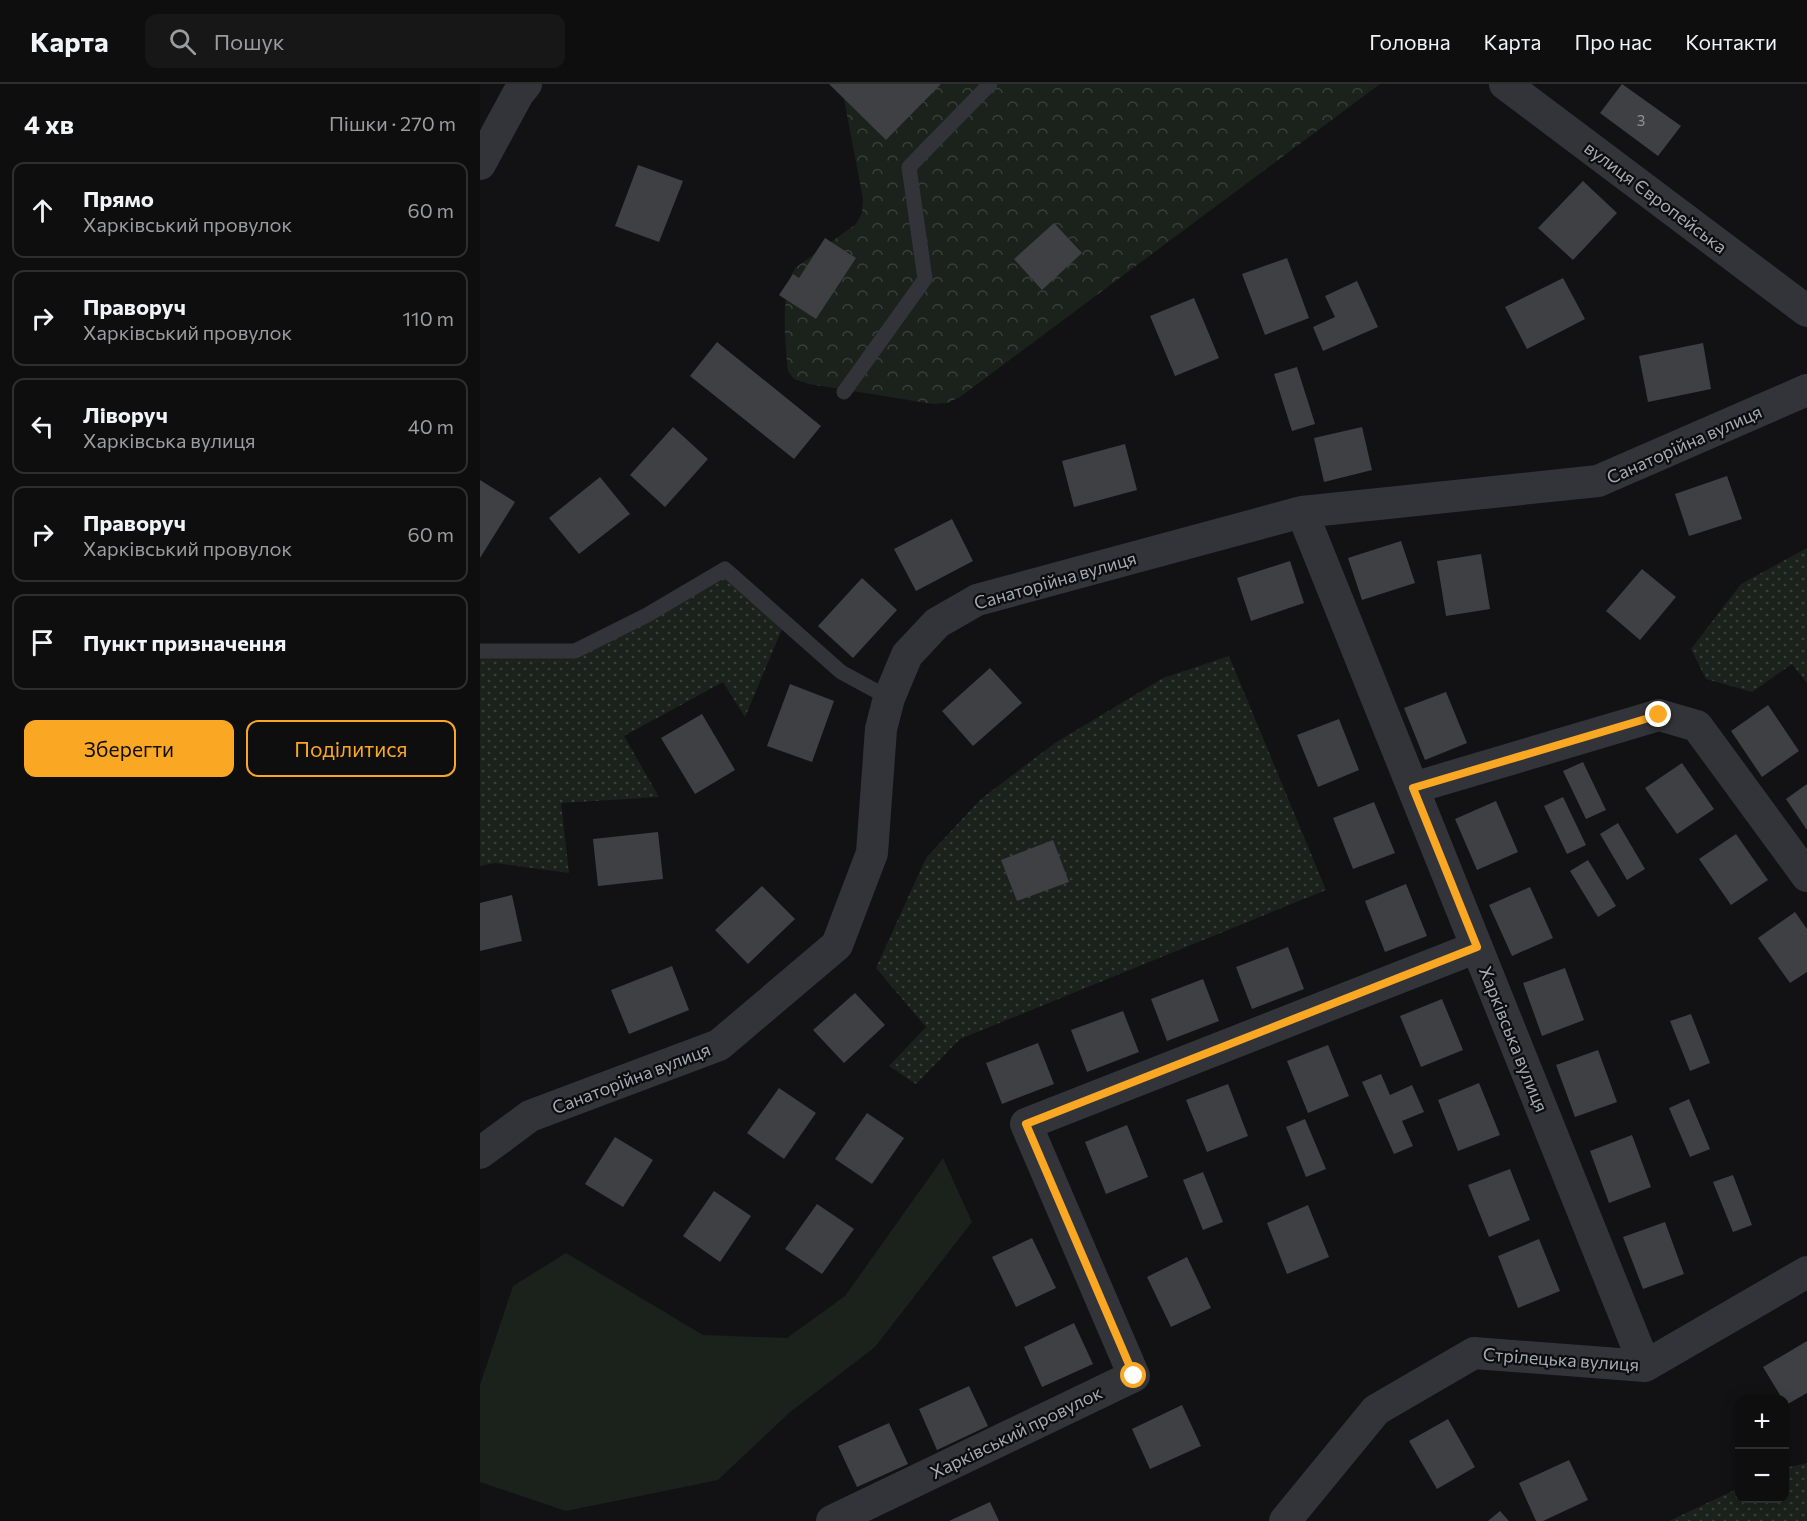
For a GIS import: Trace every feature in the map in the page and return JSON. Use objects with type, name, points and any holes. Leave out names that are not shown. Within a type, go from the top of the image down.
[{"type":"street","points":[[480,164],[518,94],[526,84]]},
{"type":"street","name":"вулиця Європейська","points":[[1505,84],[1807,311]]},
{"type":"street","name":"Санаторійна вулиця","points":[[480,1153],[530,1116],[719,1045],[837,945],[872,853],[881,729],[889,698],[907,655],[937,623],[977,600],[1302,512],[1598,481],[1807,390]]},
{"type":"street","name":"Харківська вулиця","points":[[1302,512],[1646,1366]]},
{"type":"street","points":[[1413,788],[1659,715],[1697,726],[1807,876]]},
{"type":"street","name":"Харківський провулок","points":[[832,1521],[1134,1376],[1026,1124],[1477,947]]},
{"type":"street","name":"Стрілецька вулиця","points":[[1285,1521],[1376,1410],[1474,1353],[1646,1366],[1807,1272]]},
{"type":"lane","points":[[844,392],[925,279],[909,167],[990,84]]},
{"type":"lane","points":[[480,651],[575,651],[647,615],[725,569],[841,672],[889,698]]},
{"type":"green space","points":[[845,84],[1380,84],[960,397],[947,403],[933,404],[809,384],[794,379],[788,371],[785,303],[790,278],[795,268],[856,224],[862,213],[863,199],[844,99]]},
{"type":"green space","points":[[1807,548],[1807,683],[1792,664],[1752,692],[1706,679],[1691,649],[1741,584]]},
{"type":"green space","points":[[725,569],[785,622],[745,717],[723,682],[624,736],[659,797],[561,803],[569,873],[495,863],[480,866],[480,651],[575,650]]},
{"type":"green space","points":[[1229,656],[1326,890],[960,1039],[916,1084],[889,1066],[926,1027],[876,968],[926,858],[981,799],[1055,743],[1163,678]]},
{"type":"green space","points":[[943,1158],[972,1222],[875,1347],[789,1413],[718,1480],[566,1511],[480,1482],[480,1385],[513,1286],[566,1253],[703,1335],[787,1338],[845,1296]]},
{"type":"green space","points":[[1807,1463],[1807,1521],[1669,1521],[1735,1490],[1735,1503],[1789,1503],[1789,1467]]},
{"type":"building","points":[[829,84],[941,84],[886,140]]},
{"type":"building","points":[[1622,84],[1681,126],[1658,156],[1600,113]]},
{"type":"building","points":[[638,165],[683,181],[659,242],[615,226]]},
{"type":"building","points":[[1583,181],[1617,213],[1573,260],[1538,228]]},
{"type":"building","points":[[1054,223],[1082,253],[1042,290],[1014,259]]},
{"type":"building","points":[[825,238],[856,258],[816,319],[779,295],[793,274],[799,278]]},
{"type":"building","points":[[1287,258],[1309,318],[1265,335],[1242,274]]},
{"type":"building","points":[[1563,278],[1585,319],[1527,349],[1505,307]]},
{"type":"building","points":[[1357,281],[1378,327],[1323,351],[1313,327],[1335,317],[1325,296]]},
{"type":"building","points":[[1194,298],[1219,358],[1175,376],[1150,316]]},
{"type":"building","points":[[717,342],[821,426],[794,459],[690,376]]},
{"type":"building","points":[[1703,343],[1711,389],[1648,402],[1639,356]]},
{"type":"building","points":[[1297,367],[1315,424],[1292,431],[1274,374]]},
{"type":"building","points":[[673,427],[708,459],[665,507],[630,475]]},
{"type":"building","points":[[1362,427],[1372,470],[1324,482],[1314,438]]},
{"type":"building","points":[[1125,444],[1137,490],[1074,507],[1062,461]]},
{"type":"building","points":[[1727,476],[1742,519],[1689,536],[1675,494]]},
{"type":"building","points":[[600,477],[630,514],[579,554],[549,518]]},
{"type":"building","points":[[480,480],[515,502],[480,558]]},
{"type":"building","points":[[952,519],[973,561],[916,591],[894,549]]},
{"type":"building","points":[[1401,541],[1415,583],[1362,600],[1348,558]]},
{"type":"building","points":[[1481,554],[1490,609],[1446,616],[1437,561]]},
{"type":"building","points":[[1290,561],[1304,603],[1251,621],[1237,578]]},
{"type":"building","points":[[1642,569],[1676,597],[1640,640],[1606,611]]},
{"type":"building","points":[[862,578],[897,610],[853,658],[818,626]]},
{"type":"building","points":[[990,668],[1022,703],[973,746],[942,711]]},
{"type":"building","points":[[790,684],[834,701],[812,762],[767,746]]},
{"type":"building","points":[[1446,692],[1467,743],[1425,760],[1404,708]]},
{"type":"building","points":[[1768,705],[1799,751],[1762,777],[1731,731]]},
{"type":"building","points":[[702,714],[735,770],[695,794],[661,738]]},
{"type":"building","points":[[1339,719],[1359,770],[1318,787],[1297,735]]},
{"type":"building","points":[[1583,762],[1606,810],[1586,819],[1563,771]]},
{"type":"building","points":[[1682,763],[1714,809],[1677,834],[1645,788]]},
{"type":"building","points":[[1807,784],[1807,830],[1786,799]]},
{"type":"building","points":[[1563,797],[1586,845],[1567,854],[1544,806]]},
{"type":"building","points":[[1496,801],[1518,852],[1477,870],[1455,819]]},
{"type":"building","points":[[1374,802],[1395,853],[1353,869],[1333,818]]},
{"type":"building","points":[[1618,823],[1645,869],[1627,880],[1600,834]]},
{"type":"building","points":[[658,832],[663,879],[598,886],[593,839]]},
{"type":"building","points":[[1736,834],[1768,880],[1731,905],[1699,859]]},
{"type":"building","points":[[1053,840],[1069,882],[1017,901],[1001,860]]},
{"type":"building","points":[[1588,860],[1616,906],[1598,917],[1570,871]]},
{"type":"building","points":[[1406,884],[1427,936],[1385,952],[1365,901]]},
{"type":"building","points":[[762,886],[795,919],[748,964],[715,930]]},
{"type":"building","points":[[1530,887],[1553,938],[1512,956],[1489,905]]},
{"type":"building","points":[[512,895],[522,941],[480,951],[480,903]]},
{"type":"building","points":[[1795,912],[1807,929],[1807,972],[1790,983],[1758,938]]},
{"type":"building","points":[[1288,947],[1304,989],[1252,1009],[1236,967]]},
{"type":"building","points":[[672,966],[689,1010],[629,1034],[611,990]]},
{"type":"building","points":[[1565,968],[1584,1020],[1542,1036],[1523,983]]},
{"type":"building","points":[[1203,979],[1219,1021],[1167,1041],[1151,999]]},
{"type":"building","points":[[855,993],[885,1025],[844,1063],[813,1030]]},
{"type":"building","points":[[1442,999],[1463,1050],[1421,1067],[1400,1016]]},
{"type":"building","points":[[1123,1011],[1139,1052],[1087,1072],[1071,1030]]},
{"type":"building","points":[[1691,1014],[1710,1063],[1690,1071],[1670,1021]]},
{"type":"building","points":[[1038,1043],[1054,1084],[1002,1104],[986,1063]]},
{"type":"building","points":[[1328,1045],[1349,1096],[1308,1113],[1287,1061]]},
{"type":"building","points":[[1598,1050],[1617,1102],[1575,1117],[1556,1065]]},
{"type":"building","points":[[1381,1074],[1390,1095],[1412,1085],[1424,1112],[1402,1121],[1413,1146],[1394,1154],[1362,1082]]},
{"type":"building","points":[[1479,1083],[1500,1135],[1458,1151],[1438,1100]]},
{"type":"building","points":[[1228,1084],[1248,1136],[1207,1152],[1186,1100]]},
{"type":"building","points":[[779,1088],[816,1113],[784,1159],[747,1133]]},
{"type":"building","points":[[1689,1099],[1710,1149],[1690,1157],[1669,1108]]},
{"type":"building","points":[[867,1113],[904,1138],[872,1184],[835,1159]]},
{"type":"building","points":[[1305,1119],[1326,1169],[1306,1177],[1286,1127]]},
{"type":"building","points":[[1127,1125],[1148,1177],[1106,1194],[1085,1142]]},
{"type":"building","points":[[1632,1135],[1651,1187],[1609,1203],[1590,1151]]},
{"type":"building","points":[[615,1137],[653,1160],[623,1207],[585,1184]]},
{"type":"building","points":[[1510,1169],[1530,1220],[1489,1237],[1468,1185]]},
{"type":"building","points":[[1203,1172],[1223,1222],[1203,1230],[1183,1180]]},
{"type":"building","points":[[1733,1175],[1752,1225],[1733,1232],[1713,1182]]},
{"type":"building","points":[[714,1191],[751,1216],[720,1262],[683,1236]]},
{"type":"building","points":[[817,1204],[854,1229],[822,1274],[785,1249]]},
{"type":"building","points":[[1308,1205],[1329,1257],[1287,1274],[1267,1223]]},
{"type":"building","points":[[1665,1222],[1684,1274],[1643,1289],[1623,1237]]},
{"type":"building","points":[[1032,1238],[1056,1288],[1016,1307],[992,1257]]},
{"type":"building","points":[[1539,1239],[1560,1291],[1518,1308],[1498,1256]]},
{"type":"building","points":[[1187,1257],[1211,1308],[1171,1327],[1147,1277]]},
{"type":"building","points":[[1074,1323],[1093,1364],[1042,1387],[1024,1347]]},
{"type":"building","points":[[1807,1341],[1807,1393],[1789,1403],[1789,1395],[1780,1395],[1763,1367]]},
{"type":"building","points":[[969,1386],[988,1426],[937,1450],[919,1409]]},
{"type":"building","points":[[1182,1405],[1201,1446],[1150,1469],[1132,1429]]},
{"type":"building","points":[[1448,1419],[1475,1467],[1437,1489],[1409,1441]]},
{"type":"building","points":[[889,1423],[908,1464],[857,1487],[838,1446]]},
{"type":"building","points":[[1569,1460],[1588,1500],[1543,1521],[1536,1521],[1519,1483]]},
{"type":"building","points":[[990,1502],[999,1521],[949,1521]]},
{"type":"building","points":[[1500,1511],[1509,1521],[1488,1521]]},
{"type":"route","points":[[1134,1376],[1026,1124],[1477,947],[1413,788],[1659,715]]}]
